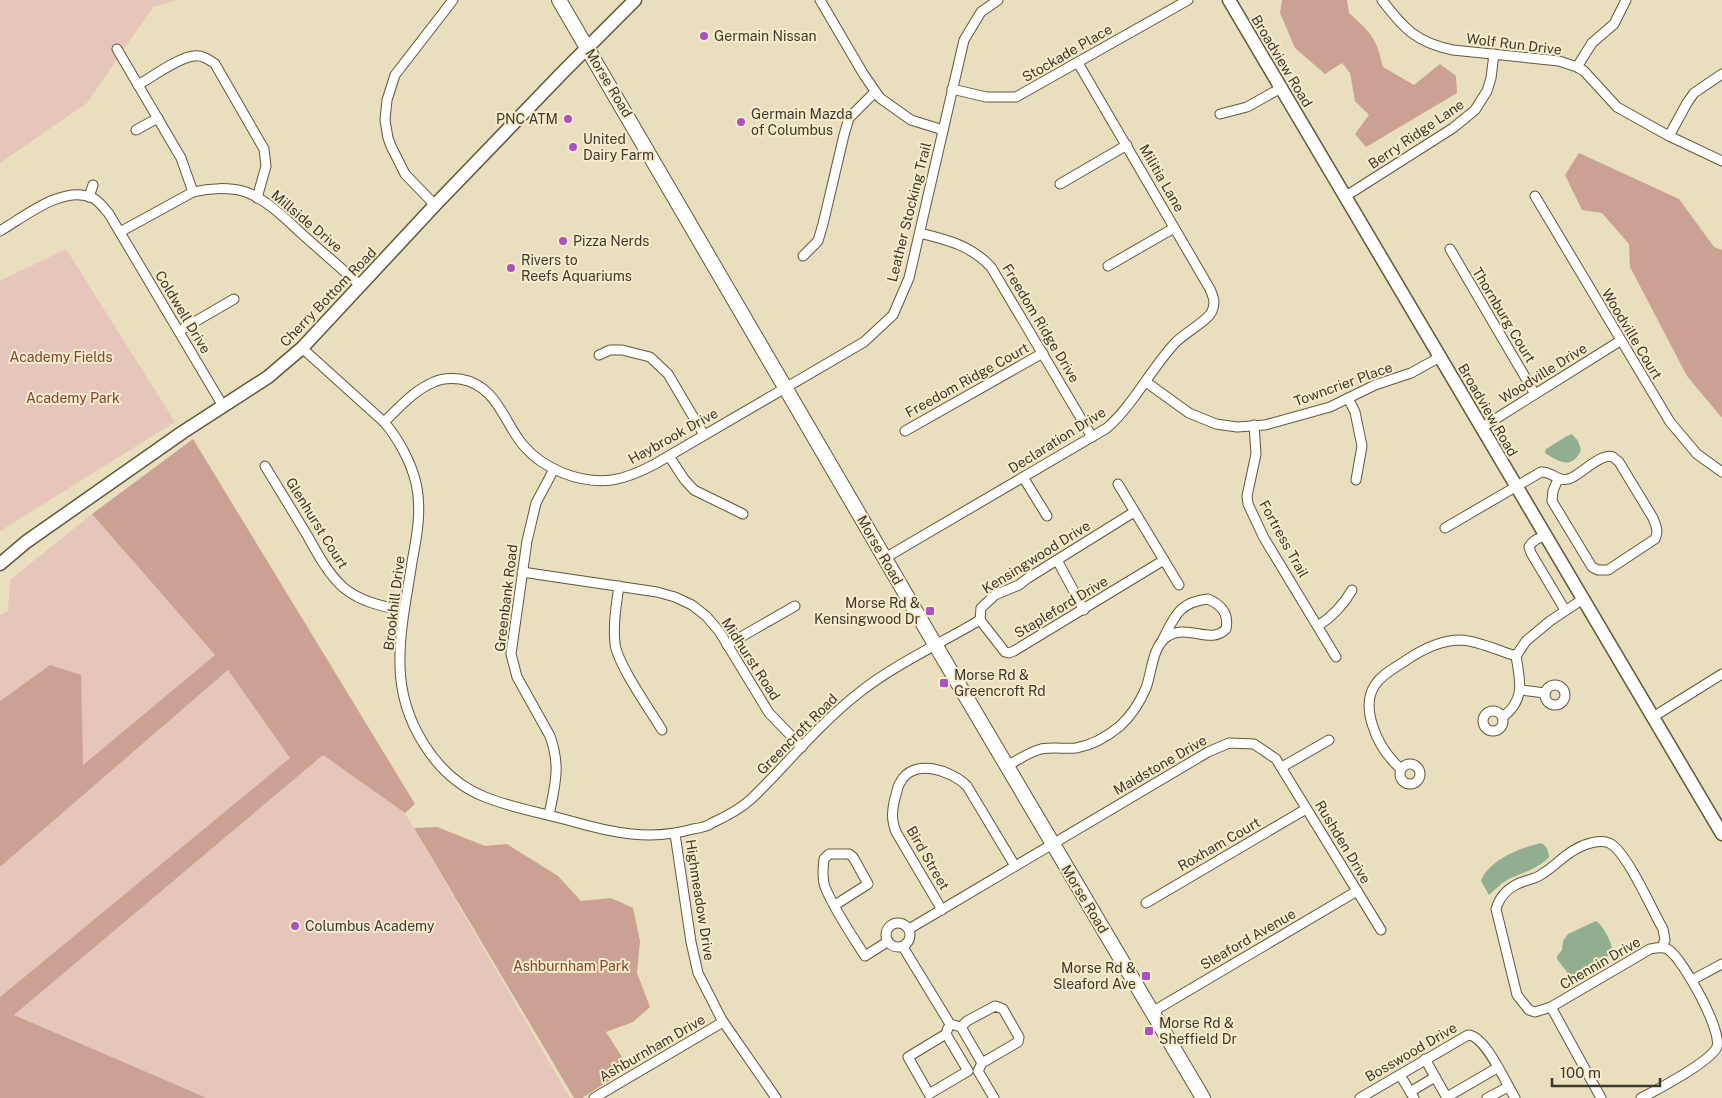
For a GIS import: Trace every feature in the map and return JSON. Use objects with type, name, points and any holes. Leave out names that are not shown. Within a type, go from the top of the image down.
[{"type":"main road","name":"Morse Road","points":[[559,0],[936,646],[1203,1098]]},
{"type":"street","points":[[436,205],[405,174],[388,138],[385,120],[387,100],[396,75],[453,0]]},
{"type":"street","name":"Cherry Bottom Road","points":[[0,564],[26,542],[268,377],[302,348],[436,205],[635,0]]},
{"type":"street","points":[[820,0],[880,98],[910,120],[943,130]]},
{"type":"street","name":"Leather Stocking Trail","points":[[785,388],[864,342],[893,315],[909,278],[964,40],[981,12],[998,0]]},
{"type":"street","name":"Stockade Place","points":[[952,89],[986,97],[1016,97],[1188,0]]},
{"type":"street","name":"Broadview Road","points":[[1229,0],[1722,834]]},
{"type":"street","name":"Wolf Run Drive","points":[[1382,0],[1399,23],[1416,36],[1440,48],[1559,61],[1577,66],[1584,71],[1617,107],[1669,136],[1722,161]]},
{"type":"street","points":[[1577,66],[1592,42],[1614,24],[1626,0]]},
{"type":"street","points":[[117,49],[181,158],[193,192]]},
{"type":"street","name":"Berry Ridge Lane","points":[[1346,196],[1454,128],[1475,110],[1487,91],[1491,78],[1494,54]]},
{"type":"street","points":[[138,85],[184,58],[195,55],[206,58],[215,64],[264,149],[266,166],[257,198]]},
{"type":"street","name":"Militia Lane","points":[[1078,63],[1210,289],[1214,300],[1213,310]]},
{"type":"street","points":[[1669,136],[1686,103],[1694,93],[1722,74]]},
{"type":"street","points":[[1220,114],[1247,107],[1281,88]]},
{"type":"street","points":[[803,256],[818,241],[849,118],[875,92]]},
{"type":"street","points":[[136,130],[158,118]]},
{"type":"street","points":[[1060,184],[1126,145]]},
{"type":"street","points":[[0,231],[64,195],[80,194],[89,196],[92,185]]},
{"type":"street","name":"Millside Drive","points":[[120,232],[193,192],[224,188],[246,192],[279,213],[360,285]]},
{"type":"street","name":"Coldwell Drive","points":[[89,196],[94,198],[109,214],[223,406]]},
{"type":"street","name":"Woodville Court","points":[[1535,196],[1670,422],[1697,454],[1722,472]]},
{"type":"street","points":[[1108,266],[1174,228]]},
{"type":"street","name":"Freedom Ridge Drive","points":[[920,233],[951,240],[979,255],[995,273],[1092,437]]},
{"type":"street","name":"Thornburg Court","points":[[1450,249],[1535,394]]},
{"type":"street","points":[[179,331],[234,299]]},
{"type":"street","name":"Declaration Drive","points":[[885,558],[1107,428],[1121,415],[1175,343],[1209,316],[1213,310]]},
{"type":"street","name":"Woodville Drive","points":[[1481,428],[1620,341]]},
{"type":"street","name":"Brookhill Drive","points":[[302,348],[391,430],[405,455],[416,483],[418,530],[404,610],[400,666],[404,699],[410,717],[425,747],[448,772],[472,791],[483,797],[612,832],[643,835],[675,834]]},
{"type":"street","points":[[598,355],[610,350],[622,350],[650,357],[668,374],[704,435]]},
{"type":"street","name":"Freedom Ridge Court","points":[[905,431],[1043,354]]},
{"type":"street","name":"Towncrier Place","points":[[1146,382],[1189,414],[1216,424],[1237,427],[1265,424],[1314,412],[1374,385],[1410,374],[1440,357]]},
{"type":"street","name":"Haybrook Drive","points":[[384,422],[418,390],[434,381],[450,378],[464,380],[480,387],[493,397],[521,443],[537,458],[554,469],[578,478],[612,480],[632,474],[669,456],[785,388]]},
{"type":"street","points":[[1348,398],[1355,412],[1362,446],[1356,480]]},
{"type":"street","name":"Fortress Trail","points":[[1254,425],[1256,454],[1247,496],[1248,504],[1264,538],[1336,657]]},
{"type":"street","points":[[669,456],[684,479],[694,490],[743,514]]},
{"type":"street","points":[[1446,528],[1541,472],[1546,472],[1558,479],[1571,479],[1599,459],[1608,456],[1613,457],[1619,462],[1653,518],[1658,534],[1655,539],[1608,570],[1598,570],[1592,567],[1552,500],[1553,491],[1558,479]]},
{"type":"street","name":"Glenhurst Court","points":[[266,466],[323,563],[344,588],[364,600],[384,607],[404,610]]},
{"type":"street","name":"Greenbank Road","points":[[548,815],[557,771],[555,751],[550,736],[517,677],[511,654],[527,541],[536,503],[554,469]]},
{"type":"street","points":[[1024,477],[1047,516]]},
{"type":"street","points":[[1118,484],[1179,584]]},
{"type":"street","name":"Kensingwood Drive","points":[[980,620],[981,608],[995,595],[1019,585],[1134,512]]},
{"type":"street","points":[[1546,536],[1531,542],[1529,547],[1531,554],[1565,610]]},
{"type":"street","points":[[1057,560],[1084,610]]},
{"type":"street","name":"Stapleford Drive","points":[[980,620],[1001,648],[1009,653],[1014,652],[1164,560]]},
{"type":"street","name":"Midhurst Road","points":[[522,572],[657,592],[675,597],[694,607],[706,616],[719,631],[769,712],[780,726],[802,747]]},
{"type":"street","points":[[619,586],[614,620],[616,646],[623,665],[662,730]]},
{"type":"street","points":[[1318,626],[1340,609],[1352,590]]},
{"type":"street","points":[[1007,766],[1034,751],[1084,746],[1109,734],[1131,715],[1139,703],[1155,655],[1171,620],[1182,608],[1194,602],[1208,599],[1216,603],[1227,617],[1226,629],[1219,635],[1213,636],[1189,631],[1167,637],[1162,641]]},
{"type":"street","points":[[1503,717],[1513,708],[1521,690],[1516,656],[1526,640],[1565,610],[1583,599]]},
{"type":"street","points":[[727,645],[794,606]]},
{"type":"street","points":[[936,646],[980,620]]},
{"type":"street","points":[[1401,769],[1384,748],[1371,724],[1368,709],[1369,701],[1374,686],[1379,679],[1413,656],[1433,646],[1449,641],[1462,640],[1472,642],[1516,656]]},
{"type":"street","name":"Greencroft Road","points":[[675,834],[710,825],[749,801],[828,720],[862,690],[936,646]]},
{"type":"street","points":[[1653,717],[1722,674]]},
{"type":"street","points":[[1521,690],[1545,693]]},
{"type":"street","points":[[1282,767],[1329,740]]},
{"type":"street","name":"Maidstone Drive","points":[[909,929],[1208,752],[1230,743],[1254,744],[1276,759],[1282,767]]},
{"type":"street","name":"Bird Street","points":[[942,910],[896,832],[892,820],[893,807],[900,782],[909,772],[921,767],[946,772],[958,777],[967,786],[1015,866]]},
{"type":"street","name":"Rushden Drive","points":[[1282,767],[1381,930]]},
{"type":"street","name":"Roxham Court","points":[[1146,903],[1306,809]]},
{"type":"street","name":"Highmeadow Drive","points":[[675,834],[695,962],[702,983],[723,1022],[776,1098]]},
{"type":"street","name":"Chennin Drive","points":[[1640,1098],[1672,1082],[1711,1055],[1717,1048],[1719,1033],[1692,980],[1677,958],[1668,949],[1662,947],[1650,949],[1551,1008],[1535,1012],[1529,1010],[1521,1002],[1513,986],[1496,909],[1498,902],[1506,891],[1538,877],[1576,848],[1603,841],[1617,848],[1627,862],[1663,929],[1665,940],[1662,947]]},
{"type":"street","points":[[835,905],[868,884],[853,857],[849,854],[830,854],[824,859],[824,885],[835,905],[864,956],[887,942]]},
{"type":"street","name":"Sleaford Avenue","points":[[1152,1012],[1357,891]]},
{"type":"street","points":[[899,923],[909,929],[910,937],[907,944],[903,947],[893,947],[887,942],[886,930],[891,925],[899,923]]},
{"type":"street","points":[[903,947],[950,1024],[962,1027]]},
{"type":"street","points":[[1692,980],[1722,964]]},
{"type":"street","points":[[950,1024],[946,1034],[908,1057],[929,1094],[968,1071],[980,1067],[1018,1042],[1019,1037],[1003,1009],[999,1006],[995,1006],[967,1021],[962,1027]]},
{"type":"street","points":[[1551,1008],[1601,1098]]},
{"type":"street","name":"Ashburnham Drive","points":[[594,1098],[723,1022]]},
{"type":"street","points":[[962,1027],[994,1098]]},
{"type":"street","points":[[946,1034],[968,1071]]},
{"type":"street","name":"Bosswood Drive","points":[[1360,1098],[1468,1035],[1477,1038],[1484,1044],[1497,1068]]},
{"type":"street","points":[[1425,1060],[1447,1098],[1497,1068],[1515,1098]]},
{"type":"street","points":[[1400,1075],[1412,1095],[1435,1077]]},
{"type":"street","points":[[1487,1098],[1508,1087]]},
{"type":"green space","points":[[0,0],[177,0],[153,7],[87,103],[0,163]]},
{"type":"green space","points":[[1282,0],[1347,0],[1349,13],[1372,36],[1383,67],[1414,85],[1440,64],[1456,76],[1457,93],[1366,147],[1355,134],[1369,115],[1355,101],[1350,73],[1342,63],[1325,74],[1295,48],[1280,13]]},
{"type":"green space","points":[[1579,153],[1679,199],[1714,247],[1722,250],[1722,418],[1687,376],[1630,267],[1629,244],[1602,213],[1582,210],[1565,175]]},
{"type":"green space","name":"Academy Park","points":[[66,249],[175,422],[0,531],[0,281]]},
{"type":"green space","points":[[193,439],[415,804],[405,813],[323,755],[14,1015],[207,1098],[0,1098],[0,997],[290,758],[228,670],[0,867],[0,701],[50,665],[81,675],[83,765],[215,655],[92,514]]},
{"type":"green space","points":[[92,514],[215,655],[83,765],[50,665],[0,701],[0,615],[8,611],[10,580]]},
{"type":"green space","points":[[228,670],[290,758],[0,997],[0,867]]},
{"type":"green space","name":"Columbus Academy","points":[[323,755],[405,813],[453,896],[458,898],[456,901],[570,1098],[207,1098],[14,1015]]},
{"type":"green space","name":"Ashburnham Park","points":[[437,827],[485,846],[507,844],[558,876],[581,901],[611,898],[633,908],[640,941],[637,973],[650,1007],[633,1022],[606,1032],[629,1068],[582,1098],[574,1098],[414,828]]},
{"type":"shaded area","points":[[1572,434],[1578,441],[1581,450],[1574,460],[1569,462],[1560,461],[1545,453],[1546,449]]},
{"type":"shaded area","points":[[1541,843],[1547,848],[1549,857],[1545,861],[1535,868],[1512,877],[1489,895],[1481,881],[1491,867],[1506,856]]},
{"type":"shaded area","points":[[1596,921],[1608,937],[1613,956],[1601,957],[1573,978],[1557,959],[1562,950],[1563,941],[1568,934]]},
{"type":"place","name":"Germain Nissan","points":[[704,36]]},
{"type":"place","name":"PNC ATM","points":[[568,119]]},
{"type":"place","name":"Germain Mazda of Columbus","points":[[741,122]]},
{"type":"place","name":"United Dairy Farm","points":[[573,147]]},
{"type":"place","name":"Pizza Nerds","points":[[563,241]]},
{"type":"place","name":"Rivers to Reefs Aquariums","points":[[511,268]]},
{"type":"place","name":"Morse Rd & Kensingwood Dr","points":[[930,611]]},
{"type":"place","name":"Morse Rd & Greencroft Rd","points":[[944,683]]},
{"type":"place","name":"Columbus Academy","points":[[295,926]]},
{"type":"place","name":"Morse Rd & Sleaford Ave","points":[[1146,976]]},
{"type":"place","name":"Morse Rd & Sheffield Dr","points":[[1149,1031]]},
{"type":"park label","name":"Academy Fields","points":[[61,357]]}]
